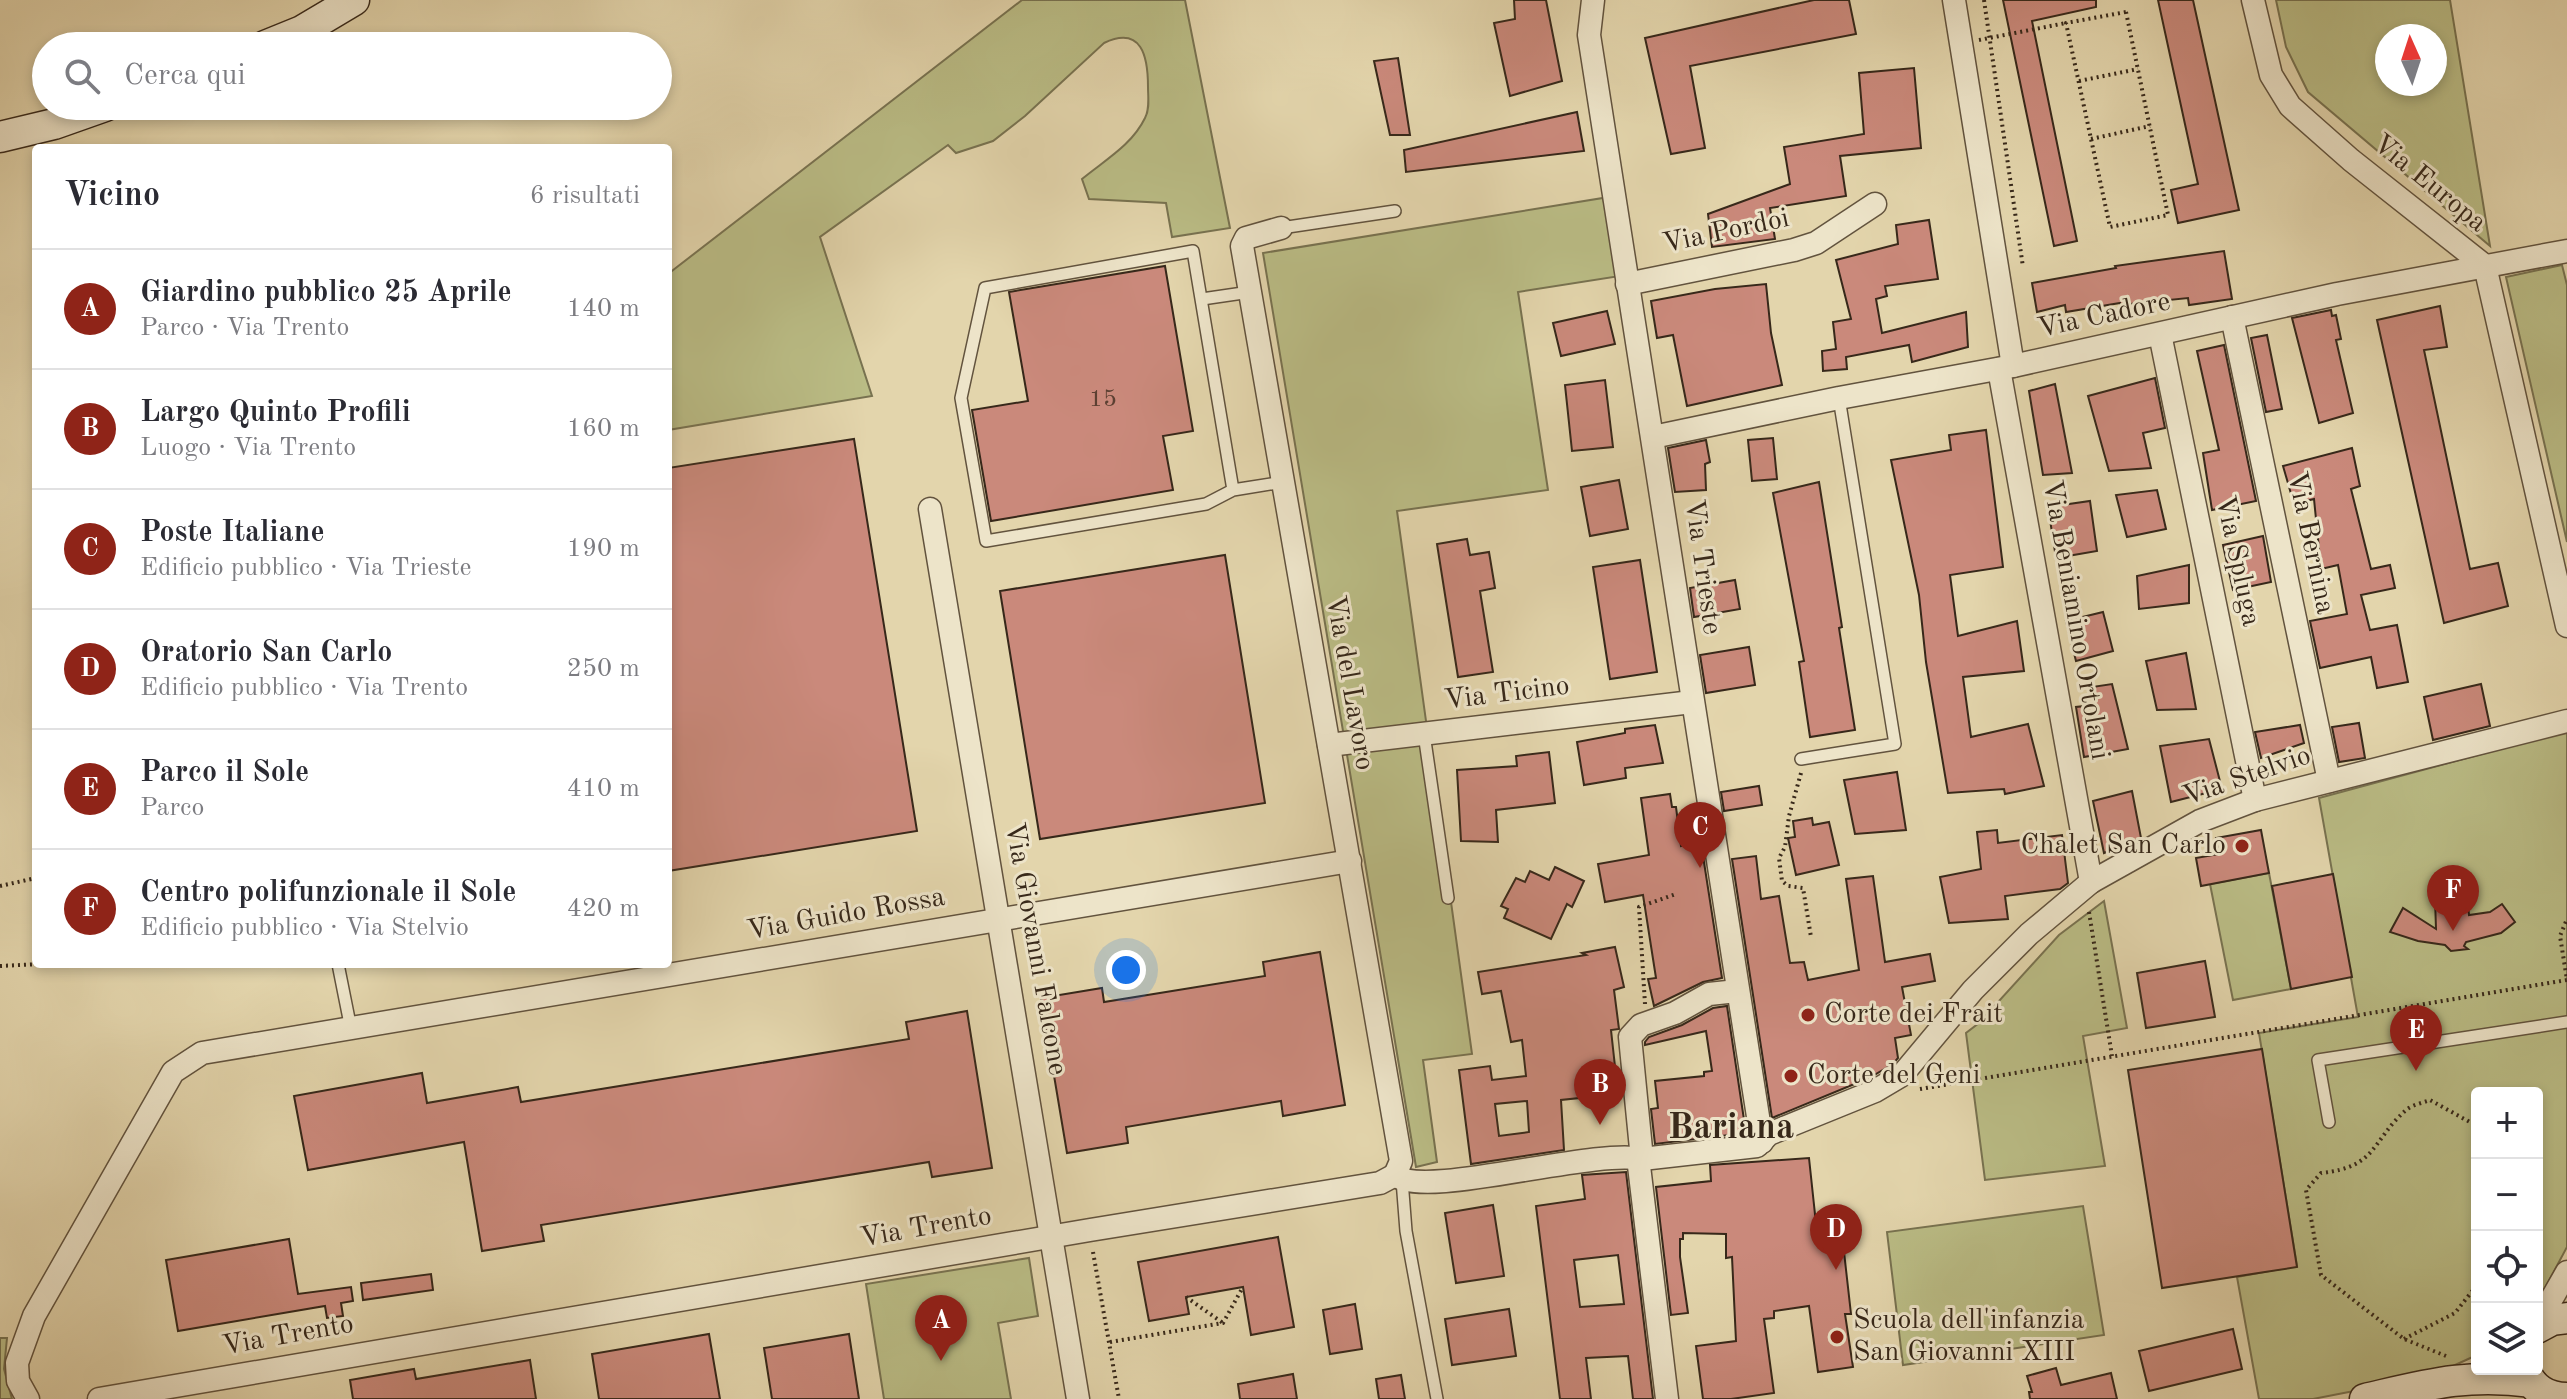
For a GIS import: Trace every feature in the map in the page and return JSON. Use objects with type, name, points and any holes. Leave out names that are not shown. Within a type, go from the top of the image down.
[{"type":"main road","points":[[300,32],[354,0]]},
{"type":"main road","points":[[0,137],[65,120]]},
{"type":"main road","points":[[0,151],[54,124]]},
{"type":"main road","points":[[2365,1399],[2460,1367],[2532,1385],[2548,1396],[2567,1398]]},
{"type":"street","name":"Via Beniamino Ortolani","points":[[1954,0],[2006,368],[2089,893]]},
{"type":"street","name":"Via Europa","points":[[2253,0],[2271,75],[2290,106],[2485,266],[2567,626]]},
{"type":"street","name":"Via Trieste","points":[[1596,1],[1589,35],[1762,1142]]},
{"type":"street","name":"Via Pordoi","points":[[1627,284],[1816,243],[1875,204]]},
{"type":"street","name":"Via del Lavoro","points":[[1281,228],[1246,238],[1242,246],[1401,1161],[1398,1177]]},
{"type":"street","name":"Via Cadore","points":[[1653,437],[1839,398],[2006,368],[2337,294],[2567,251]]},
{"type":"street","name":"Via Bernina","points":[[2232,317],[2329,781]]},
{"type":"street","name":"Via Spluga","points":[[2160,334],[2255,800]]},
{"type":"street","name":"Via Giovanni Falcone","points":[[930,509],[1078,1399]]},
{"type":"street","name":"Via Ticino","points":[[1329,745],[1692,702]]},
{"type":"street","name":"Via Stelvio","points":[[1762,1142],[1769,1134],[1875,1091],[1902,1075],[1973,990],[2029,934],[2200,821],[2255,800],[2567,721]]},
{"type":"street","name":"Via Guido Rossa","points":[[672,967],[999,919],[1350,861]]},
{"type":"street","name":"Via Guido Rossa","points":[[351,1029],[667,968]]},
{"type":"street","points":[[1667,1399],[1639,1166],[1642,1159],[1630,1037],[1636,1028],[1675,1013],[1709,994],[1737,991]]},
{"type":"street","points":[[28,1399],[18,1381],[17,1363],[34,1316],[173,1072],[202,1053],[351,1029]]},
{"type":"street","name":"Via Trento","points":[[99,1399],[1380,1183],[1398,1177],[1427,1182],[1581,1162],[1753,1147],[1762,1142]]},
{"type":"street","points":[[2548,1324],[2547,1307],[2567,1272]]},
{"type":"lane","points":[[1281,228],[1395,211]]},
{"type":"lane","points":[[1233,490],[1193,251],[985,288],[961,398],[986,541],[1206,504],[1233,490],[1283,482]]},
{"type":"lane","points":[[1202,299],[1250,292]]},
{"type":"lane","points":[[1801,759],[1895,744],[1839,398]]},
{"type":"lane","points":[[1424,734],[1448,898]]},
{"type":"lane","points":[[339,968],[351,1029]]},
{"type":"lane","points":[[2329,1122],[2318,1060],[2567,1022]]},
{"type":"lane","points":[[1398,1177],[1437,1399]]},
{"type":"path","points":[[1984,0],[2023,267]]},
{"type":"path","points":[[1961,43],[2066,23],[2126,12],[2168,215],[2110,227],[2066,23]]},
{"type":"path","points":[[2079,81],[2138,69]]},
{"type":"path","points":[[2091,139],[2150,126]]},
{"type":"path","points":[[1801,759],[1802,771],[1789,816],[1785,847],[1779,858],[1782,881],[1788,886],[1803,888],[1811,937]]},
{"type":"path","points":[[0,886],[32,879]]},
{"type":"path","points":[[2089,893],[2112,1056]]},
{"type":"path","points":[[1649,1022],[1644,999],[1639,907],[1676,894]]},
{"type":"path","points":[[1909,1090],[2567,980],[2560,936],[2567,919]]},
{"type":"path","points":[[0,966],[32,964]]},
{"type":"path","points":[[2460,1367],[2404,1339],[2321,1275],[2306,1190],[2321,1173],[2344,1170],[2370,1154],[2407,1108],[2430,1100],[2471,1123]]},
{"type":"path","points":[[1090,1230],[1119,1399]]},
{"type":"path","points":[[1223,1323],[1243,1287]]},
{"type":"path","points":[[2404,1339],[2455,1313],[2471,1293]]},
{"type":"path","points":[[1186,1297],[1223,1323]]},
{"type":"path","points":[[1110,1342],[1223,1323]]},
{"type":"green space","points":[[1022,0],[1185,0],[1230,228],[1172,237],[1166,203],[1089,199],[1082,179],[1133,136],[1140,128],[1148,107],[1144,55],[1135,41],[1117,38],[1104,43],[1025,116],[993,141],[956,153],[948,145],[820,237],[872,396],[672,429],[672,271]]},
{"type":"green space","points":[[2276,0],[2450,0],[2490,246],[2308,92],[2286,47]]},
{"type":"green space","points":[[1603,198],[1620,276],[1518,292],[1548,490],[1397,511],[1472,1054],[1423,1060],[1437,1162],[1416,1167],[1263,253]]},
{"type":"green space","points":[[2562,265],[2567,285],[2567,542],[2506,277]]},
{"type":"green space","points":[[2567,731],[2567,1247],[2543,1292],[2543,1087],[2471,1087],[2471,1358],[2431,1376],[2313,1399],[2259,1399],[2237,1277],[2297,1266],[2259,1033],[2358,1017],[2319,798]]},
{"type":"green space","points":[[2269,873],[2291,989],[2233,1000],[2210,884]]},
{"type":"green space","points":[[2104,901],[2127,1028],[2083,1036],[2105,1166],[1985,1180],[1966,1033],[1979,1023],[2059,935]]},
{"type":"green space","points":[[2083,1206],[2104,1335],[1903,1365],[1887,1232]]},
{"type":"green space","points":[[1029,1258],[1038,1316],[998,1323],[1011,1399],[884,1399],[866,1284]]},
{"type":"green space","points":[[0,1338],[7,1338],[4,1369],[12,1399],[0,1399]]},
{"type":"building","points":[[1514,0],[1546,0],[1562,81],[1510,96],[1494,23],[1515,19]]},
{"type":"building","points":[[1814,0],[1849,0],[1856,34],[1690,66],[1705,148],[1671,154],[1645,38]]},
{"type":"building","points":[[2003,0],[2096,0],[2096,7],[2032,21],[2077,241],[2054,246]]},
{"type":"building","points":[[2158,0],[2193,0],[2239,210],[2178,223],[2171,190],[2198,184]]},
{"type":"building","points":[[1398,58],[1410,135],[1390,135],[1374,61]]},
{"type":"building","points":[[1914,68],[1921,148],[1840,156],[1846,196],[1770,208],[1775,239],[1712,247],[1708,214],[1790,184],[1784,147],[1864,134],[1859,73]]},
{"type":"building","points":[[1577,112],[1584,151],[1406,172],[1404,150]]},
{"type":"building","points":[[1929,220],[1938,279],[1885,286],[1887,296],[1876,299],[1882,333],[1966,312],[1968,347],[1912,362],[1909,345],[1846,357],[1847,369],[1823,371],[1822,351],[1836,349],[1833,322],[1851,319],[1836,260],[1898,244],[1896,225]]},
{"type":"building","points":[[2224,251],[2232,299],[2189,305],[2188,298],[2120,303],[2066,312],[2065,305],[2037,312],[2032,283],[2115,266]]},
{"type":"building","points":[[1165,266],[1193,431],[1163,436],[1173,490],[991,521],[972,410],[1028,401],[1009,292]]},
{"type":"building","points":[[1766,284],[1771,333],[1782,385],[1687,406],[1673,335],[1657,338],[1651,301],[1715,289]]},
{"type":"building","points":[[2440,306],[2447,347],[2424,350],[2470,569],[2498,563],[2508,606],[2444,623],[2377,320]]},
{"type":"building","points":[[2331,310],[2332,316],[2336,315],[2341,339],[2336,340],[2353,413],[2319,423],[2292,318]]},
{"type":"building","points":[[1607,311],[1615,344],[1561,356],[1553,323]]},
{"type":"building","points":[[2267,335],[2282,409],[2266,412],[2251,338]]},
{"type":"building","points":[[2224,345],[2256,501],[2212,510],[2203,453],[2219,450],[2197,351]]},
{"type":"building","points":[[2155,378],[2165,428],[2143,433],[2151,468],[2109,471],[2088,396]]},
{"type":"building","points":[[1605,380],[1613,447],[1572,451],[1565,385]]},
{"type":"building","points":[[2055,384],[2072,473],[2043,475],[2029,391]]},
{"type":"building","points":[[1986,430],[2003,567],[1950,575],[1958,636],[2017,621],[2024,671],[1963,677],[1971,737],[2028,724],[2044,786],[2005,794],[2004,789],[1948,793],[1926,662],[1919,595],[1891,460],[1951,450],[1949,435]]},
{"type":"building","points":[[1773,438],[1777,479],[1752,481],[1748,440]]},
{"type":"building","points":[[854,439],[917,831],[672,870],[672,467]]},
{"type":"building","points":[[1706,440],[1710,462],[1705,464],[1706,490],[1675,492],[1668,448]]},
{"type":"building","points":[[2352,448],[2360,486],[2351,489],[2371,569],[2390,565],[2395,588],[2361,595],[2370,630],[2397,625],[2408,682],[2377,688],[2371,657],[2320,668],[2310,621],[2347,614],[2338,565],[2321,569],[2314,499],[2294,504],[2283,466]]},
{"type":"building","points":[[1619,480],[1628,529],[1590,536],[1581,487]]},
{"type":"building","points":[[1819,482],[1855,730],[1810,737],[1799,662],[1804,661],[1773,493]]},
{"type":"building","points":[[2157,490],[2166,529],[2127,537],[2116,495]]},
{"type":"building","points":[[2090,501],[2097,551],[2056,558],[2048,507]]},
{"type":"building","points":[[2263,536],[2271,582],[2233,590],[2223,545]]},
{"type":"building","points":[[1467,539],[1470,555],[1489,552],[1495,588],[1480,591],[1493,672],[1458,677],[1437,544]]},
{"type":"building","points":[[1225,555],[1265,803],[1040,839],[1000,591]]},
{"type":"building","points":[[1640,560],[1657,672],[1610,679],[1593,567]]},
{"type":"building","points":[[2189,565],[2189,603],[2139,609],[2137,576]]},
{"type":"building","points":[[1735,580],[1740,609],[1694,617],[1690,588]]},
{"type":"building","points":[[2103,612],[2113,651],[2076,661],[2066,621]]},
{"type":"building","points":[[1749,647],[1755,685],[1706,693],[1700,655]]},
{"type":"building","points":[[2186,653],[2196,709],[2157,710],[2146,661]]},
{"type":"building","points":[[2112,684],[2128,749],[2084,757],[2076,707],[2095,705],[2092,687]]},
{"type":"building","points":[[2481,684],[2490,726],[2433,740],[2424,697]]},
{"type":"building","points":[[2359,723],[2365,758],[2339,762],[2332,727]]},
{"type":"building","points":[[1655,725],[1663,763],[1625,768],[1626,778],[1584,785],[1577,742],[1625,733],[1625,729]]},
{"type":"building","points":[[2300,725],[2304,743],[2261,758],[2255,732]]},
{"type":"building","points":[[2209,739],[2222,789],[2171,802],[2160,746]]},
{"type":"building","points":[[1549,752],[1555,803],[1496,810],[1498,842],[1461,841],[1457,770],[1517,766],[1516,756]]},
{"type":"building","points":[[1897,772],[1906,830],[1855,834],[1844,780]]},
{"type":"building","points":[[1759,786],[1762,805],[1724,811],[1721,792]]},
{"type":"building","points":[[2132,791],[2141,838],[2104,853],[2093,801]]},
{"type":"building","points":[[1670,794],[1672,807],[1676,807],[1681,846],[1701,843],[1722,978],[1703,982],[1654,1006],[1648,979],[1656,978],[1643,895],[1605,902],[1598,864],[1649,855],[1641,798]]},
{"type":"building","points":[[1812,818],[1813,825],[1829,822],[1839,865],[1796,875],[1788,838],[1795,837],[1793,821]]},
{"type":"building","points":[[1997,830],[1998,843],[2062,835],[2068,883],[2060,889],[2005,896],[2008,919],[1949,923],[1940,877],[1981,869],[1977,832]]},
{"type":"building","points":[[2261,830],[2269,873],[2201,886],[2196,858],[2219,854],[2216,838]]},
{"type":"building","points":[[1756,856],[1761,899],[1779,896],[1790,963],[1804,962],[1808,980],[1859,970],[1846,879],[1873,876],[1885,962],[1930,954],[1935,981],[1902,987],[1911,1035],[1895,1038],[1898,1058],[1893,1064],[1869,1078],[1772,1118],[1732,859]]},
{"type":"building","points":[[1555,867],[1584,881],[1572,907],[1567,904],[1551,939],[1504,918],[1508,909],[1501,906],[1516,878],[1525,882],[1530,871],[1549,880]]},
{"type":"building","points":[[2333,874],[2352,977],[2291,989],[2272,886]]},
{"type":"building","points":[[2449,892],[2467,896],[2469,915],[2490,912],[2502,904],[2515,922],[2501,933],[2466,942],[2464,946],[2468,949],[2451,951],[2445,945],[2390,932],[2403,908],[2436,929],[2435,898]]},
{"type":"building","points":[[1615,947],[1624,987],[1614,990],[1619,1029],[1611,1030],[1618,1094],[1561,1100],[1564,1150],[1471,1164],[1459,1070],[1490,1066],[1492,1080],[1526,1076],[1522,1040],[1511,1042],[1501,991],[1482,994],[1478,972],[1586,955],[1582,953]],"holes":[[[1527,1101],[1529,1132],[1499,1136],[1495,1104]]]},
{"type":"building","points":[[1320,952],[1345,1105],[1283,1116],[1281,1101],[1126,1127],[1128,1143],[1067,1153],[1041,998],[1102,988],[1104,1002],[1265,976],[1263,962]]},
{"type":"building","points":[[2205,961],[2215,1017],[2146,1028],[2137,973]]},
{"type":"building","points":[[1727,1006],[1746,1133],[1655,1144],[1651,1109],[1658,1108],[1655,1081],[1704,1076],[1704,1072],[1712,1071],[1706,1031],[1645,1045],[1645,1042],[1649,1037],[1682,1025],[1713,1008]]},
{"type":"building","points":[[967,1011],[992,1168],[932,1177],[929,1162],[541,1225],[544,1241],[482,1251],[464,1142],[308,1170],[294,1096],[422,1073],[427,1103],[518,1087],[521,1102],[909,1039],[906,1022]]},
{"type":"building","points":[[2262,1049],[2297,1267],[2162,1288],[2128,1070]]},
{"type":"building","points":[[1809,1158],[1817,1233],[1828,1232],[1829,1245],[1843,1243],[1851,1314],[1845,1314],[1853,1367],[1818,1372],[1809,1306],[1774,1311],[1774,1318],[1764,1319],[1774,1393],[1703,1399],[1696,1346],[1736,1341],[1732,1257],[1726,1258],[1726,1234],[1683,1233],[1680,1257],[1688,1313],[1671,1315],[1656,1187],[1711,1181],[1710,1165]]},
{"type":"building","points":[[1626,1172],[1653,1399],[1633,1399],[1628,1356],[1586,1358],[1591,1399],[1560,1399],[1536,1206],[1585,1199],[1582,1175]],"holes":[[[1618,1255],[1624,1304],[1580,1307],[1574,1260]]]},
{"type":"building","points":[[1493,1205],[1504,1276],[1456,1283],[1445,1213]]},
{"type":"building","points":[[1278,1237],[1294,1327],[1251,1335],[1243,1287],[1186,1297],[1189,1314],[1149,1321],[1138,1262]]},
{"type":"building","points":[[289,1239],[298,1294],[351,1287],[353,1301],[341,1303],[343,1316],[327,1318],[325,1306],[178,1331],[166,1260]]},
{"type":"building","points":[[431,1274],[433,1290],[363,1300],[361,1283]]},
{"type":"building","points":[[1355,1304],[1362,1349],[1330,1354],[1323,1310]]},
{"type":"building","points":[[1509,1309],[1516,1356],[1452,1365],[1445,1319]]},
{"type":"building","points":[[2233,1329],[2242,1369],[2149,1391],[2139,1351]]},
{"type":"building","points":[[709,1334],[720,1399],[599,1399],[592,1354]]},
{"type":"building","points":[[849,1334],[859,1399],[772,1399],[764,1348]]},
{"type":"building","points":[[530,1360],[536,1399],[353,1399],[350,1380],[414,1369],[416,1379]]},
{"type":"building","points":[[2056,1368],[2061,1385],[2111,1373],[2117,1399],[2030,1399],[2029,1392],[2032,1392],[2027,1376]]},
{"type":"building","points":[[1293,1374],[1297,1399],[1240,1399],[1238,1384]]},
{"type":"building","points":[[1401,1375],[1405,1399],[1379,1399],[1376,1379]]},
{"type":"place","name":"Chalet San Carlo","points":[[2242,846]]},
{"type":"place","name":"Poste Italiane","points":[[1700,868]]},
{"type":"place","name":"Centro polifunzionale il Sole","points":[[2453,931]]},
{"type":"place","name":"Corte dei Frait","points":[[1808,1015]]},
{"type":"place","name":"Parco il Sole","points":[[2416,1071]]},
{"type":"place","name":"Corte del Geni","points":[[1791,1076]]},
{"type":"place","name":"Largo Quinto Profili","points":[[1600,1125]]},
{"type":"place","name":"Oratorio San Carlo","points":[[1836,1270]]},
{"type":"place","name":"Scuola dell'infanzia San Giovanni XIII","points":[[1837,1337]]},
{"type":"place","name":"Giardino pubblico 25 Aprile","points":[[941,1361]]},
{"type":"district","name":"Bariana","points":[[1731,1129]]}]
